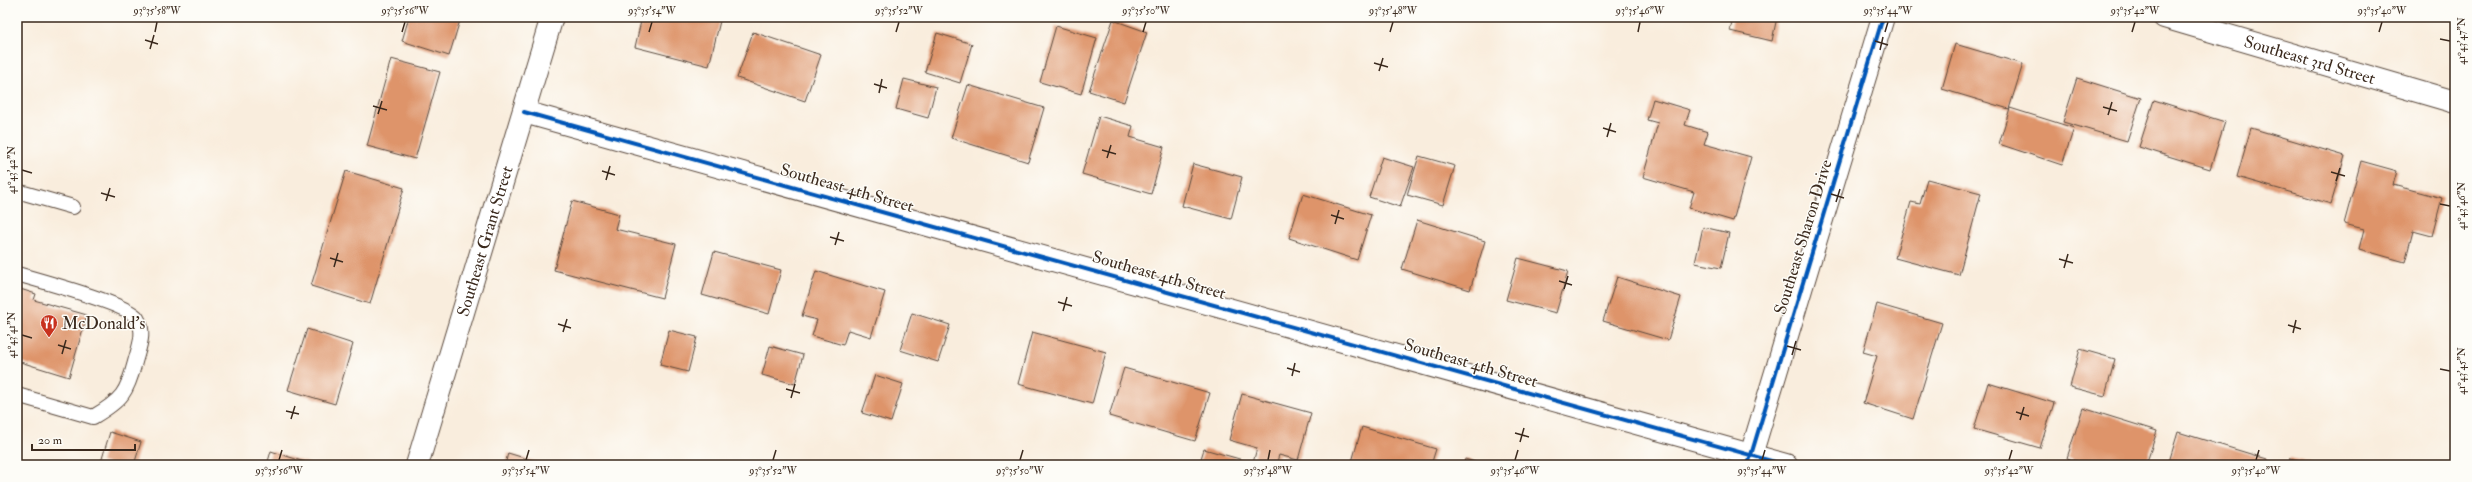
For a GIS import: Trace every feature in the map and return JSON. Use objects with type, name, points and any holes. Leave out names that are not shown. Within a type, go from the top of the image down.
[{"type":"street","name":"Southeast Grant Street","points":[[417,465],[552,17]]},
{"type":"street","name":"Southeast Sharon Drive","points":[[1750,460],[1883,17]]},
{"type":"street","name":"Southeast 3rd Street","points":[[2164,17],[2455,102]]},
{"type":"street","name":"Southeast 4th Street","points":[[524,112],[1750,460],[1786,465]]},
{"type":"lane","points":[[17,191],[73,207]]},
{"type":"lane","points":[[17,274],[120,307],[136,317],[143,334],[128,388],[110,407],[93,417],[17,395]]},
{"type":"building","points":[[409,17],[461,17],[449,56],[402,41]]},
{"type":"building","points":[[642,17],[721,17],[709,66],[635,47]]},
{"type":"building","points":[[1232,17],[1248,17],[1247,22]]},
{"type":"building","points":[[1733,17],[1777,17],[1772,41],[1730,31]]},
{"type":"building","points":[[1113,20],[1147,32],[1124,102],[1089,91]]},
{"type":"building","points":[[1056,26],[1097,38],[1081,94],[1040,82]]},
{"type":"building","points":[[753,32],[821,55],[805,101],[737,78]]},
{"type":"building","points":[[937,33],[972,44],[960,83],[925,72]]},
{"type":"building","points":[[1955,44],[2023,64],[2009,109],[1942,89]]},
{"type":"building","points":[[391,59],[440,72],[415,159],[367,146]]},
{"type":"building","points":[[2077,78],[2141,98],[2127,141],[2063,122]]},
{"type":"building","points":[[904,79],[936,87],[928,118],[896,109]]},
{"type":"building","points":[[968,85],[1044,108],[1028,162],[951,138]]},
{"type":"building","points":[[1653,99],[1690,110],[1685,125],[1708,132],[1704,144],[1751,157],[1733,221],[1689,208],[1694,192],[1643,177],[1658,123],[1647,120]]},
{"type":"building","points":[[2154,100],[2225,122],[2210,169],[2139,147]]},
{"type":"building","points":[[2010,108],[2074,128],[2062,165],[1999,144]]},
{"type":"building","points":[[1099,116],[1133,126],[1130,137],[1164,147],[1151,194],[1082,174]]},
{"type":"building","points":[[2251,128],[2345,156],[2331,204],[2237,177]]},
{"type":"building","points":[[1419,156],[1455,166],[1443,205],[1407,195]]},
{"type":"building","points":[[1382,157],[1414,167],[1400,207],[1369,197]]},
{"type":"building","points":[[2361,161],[2397,171],[2393,185],[2442,198],[2432,236],[2413,231],[2405,262],[2359,249],[2364,229],[2344,224]]},
{"type":"building","points":[[1193,164],[1242,177],[1231,219],[1182,206]]},
{"type":"building","points":[[346,171],[404,188],[370,304],[311,286]]},
{"type":"building","points":[[1927,179],[1981,193],[1959,275],[1895,258],[1911,202],[1920,204]]},
{"type":"building","points":[[1303,194],[1371,215],[1357,260],[1289,238]]},
{"type":"building","points":[[572,201],[619,214],[615,229],[676,244],[662,298],[554,270]]},
{"type":"building","points":[[1417,220],[1485,241],[1470,290],[1402,269]]},
{"type":"building","points":[[2455,223],[2455,239],[2450,237]]},
{"type":"building","points":[[1703,227],[1729,233],[1721,268],[1695,263]]},
{"type":"building","points":[[714,252],[781,270],[769,314],[702,295]]},
{"type":"building","points":[[1518,258],[1568,271],[1556,313],[1506,300]]},
{"type":"building","points":[[816,271],[885,292],[871,337],[848,330],[843,345],[812,336],[817,320],[802,316]]},
{"type":"building","points":[[1617,277],[1681,297],[1668,340],[1603,321]]},
{"type":"building","name":"McDonald's","points":[[17,288],[36,294],[34,300],[87,315],[69,377],[17,361]]},
{"type":"building","points":[[1877,304],[1942,323],[1913,419],[1863,403],[1877,356],[1863,352]]},
{"type":"building","points":[[912,313],[950,325],[938,362],[900,350]]},
{"type":"building","points":[[307,329],[353,344],[335,404],[288,390]]},
{"type":"building","points":[[669,330],[697,337],[688,372],[660,365]]},
{"type":"building","points":[[1032,332],[1106,352],[1092,404],[1018,384]]},
{"type":"building","points":[[770,346],[803,355],[795,384],[762,375]]},
{"type":"building","points":[[2080,349],[2115,359],[2105,396],[2070,387]]},
{"type":"building","points":[[1124,368],[1210,393],[1195,441],[1109,416]]},
{"type":"building","points":[[875,375],[903,384],[891,422],[862,413]]},
{"type":"building","points":[[1988,383],[2054,403],[2040,448],[1974,429]]},
{"type":"building","points":[[1242,394],[1311,413],[1298,460],[1279,455],[1276,465],[1253,463],[1257,448],[1229,440]]},
{"type":"building","points":[[2083,408],[2157,431],[2146,465],[2088,465],[2067,458]]},
{"type":"building","points":[[1362,427],[1436,449],[1431,465],[1351,465]]},
{"type":"building","points":[[110,432],[141,442],[134,465],[111,465],[101,462]]},
{"type":"building","points":[[2178,432],[2267,459],[2266,465],[2168,465]]},
{"type":"building","points":[[1204,449],[1243,460],[1242,465],[1199,465]]},
{"type":"building","points":[[271,451],[314,465],[267,465]]},
{"type":"building","points":[[508,453],[547,465],[505,465]]},
{"type":"building","points":[[2290,458],[2315,465],[2288,465]]},
{"type":"building","points":[[1465,459],[1485,465],[1463,465]]},
{"type":"cycle path","points":[[1748,465],[1883,17]]},
{"type":"cycle path","points":[[524,112],[1786,465]]},
{"type":"place","name":"McDonald's","points":[[49,338]]}]
